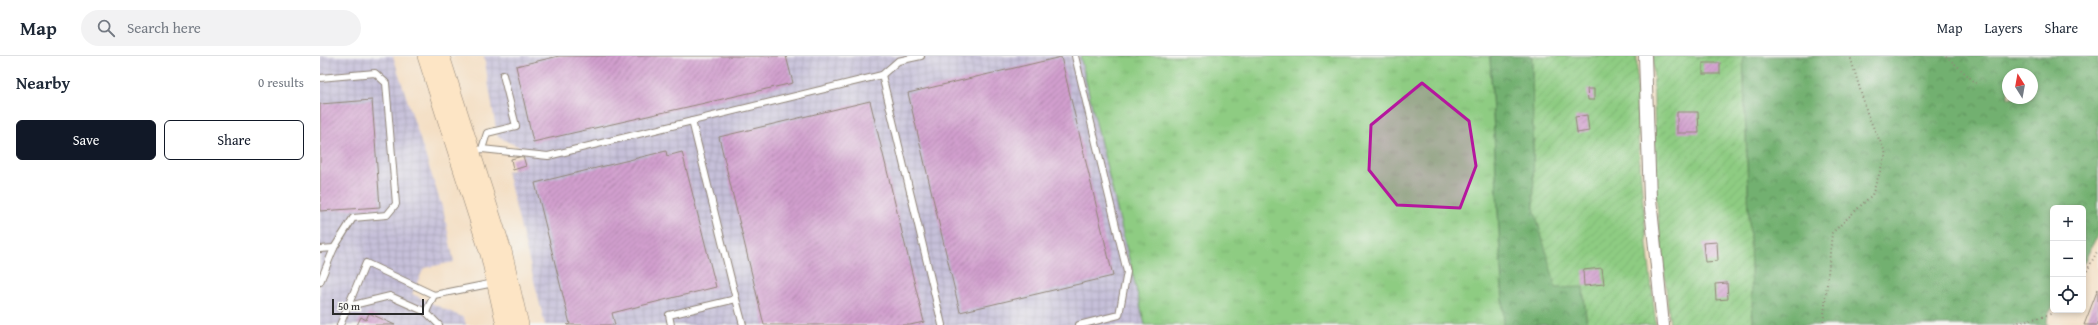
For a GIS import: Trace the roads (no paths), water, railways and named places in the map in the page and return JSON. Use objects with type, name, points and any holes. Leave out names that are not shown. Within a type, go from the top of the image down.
[{"type":"main road","points":[[426,56],[471,153],[489,254],[506,325]]},
{"type":"main road","points":[[441,56],[503,251],[520,325]]},
{"type":"street","points":[[1645,56],[1650,199],[1663,325]]},
{"type":"lane","points":[[471,153],[548,156],[882,75],[898,62],[921,56]]},
{"type":"lane","points":[[1075,56],[1127,272],[1119,315],[1079,325]]},
{"type":"lane","points":[[320,78],[375,73],[386,83],[396,204],[387,215],[353,218],[334,248],[320,282]]},
{"type":"lane","points":[[471,153],[487,133],[516,126],[503,75]]},
{"type":"lane","points":[[882,75],[942,325]]},
{"type":"lane","points":[[692,121],[743,325]]},
{"type":"lane","points":[[320,249],[334,248]]},
{"type":"lane","points":[[340,325],[366,263],[434,295],[496,283]]},
{"type":"lane","points":[[426,312],[434,295]]},
{"type":"lane","points":[[349,306],[390,296],[426,312],[440,325]]},
{"type":"lane","points":[[671,325],[669,315],[736,299]]}]
